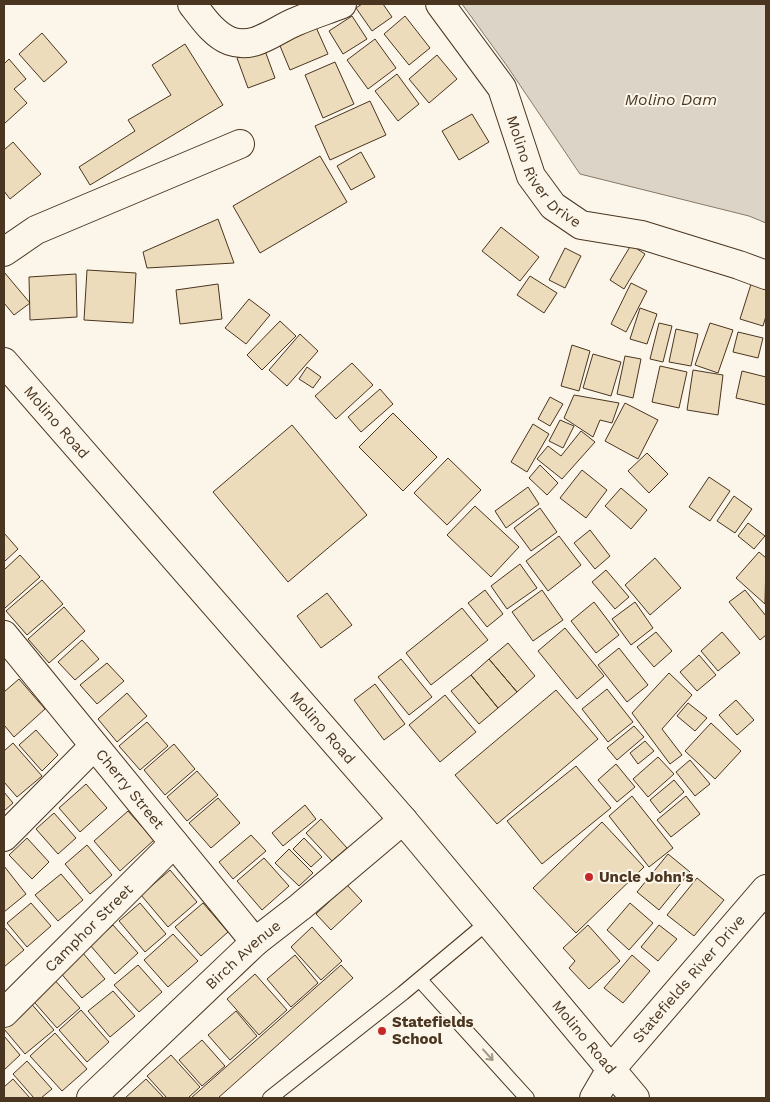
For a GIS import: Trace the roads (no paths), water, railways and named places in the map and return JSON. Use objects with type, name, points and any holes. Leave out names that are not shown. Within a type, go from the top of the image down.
[{"type":"street","points":[[192,4],[216,32],[230,42],[247,43],[270,36],[292,22],[342,4]]},
{"type":"street","name":"Molino River Drive","points":[[440,4],[502,88],[531,176],[553,206],[581,225],[642,235],[739,265],[766,276]]},
{"type":"street","points":[[4,252],[36,230],[240,144]]},
{"type":"street","name":"Molino Road","points":[[4,362],[403,820],[635,1098]]},
{"type":"street","name":"Cherry Street","points":[[8,649],[94,746],[255,942]]},
{"type":"street","points":[[4,837],[94,746]]},
{"type":"street","name":"Birch Avenue","points":[[91,1098],[255,942],[300,907],[403,820]]},
{"type":"street","name":"Camphor Street","points":[[4,1013],[174,843]]},
{"type":"street","name":"Statefields River Drive","points":[[594,1098],[611,1069],[766,889]]},
{"type":"lane","points":[[270,1098],[420,980],[488,922]]},
{"type":"lane","points":[[420,980],[527,1098]]},
{"type":"water","name":"Molino Dam","points":[[462,4],[766,4],[766,223],[749,216],[580,174],[507,66]]},
{"type":"place","name":"Uncle John's","points":[[589,877]]},
{"type":"place","name":"Statefields School","points":[[382,1031]]}]
